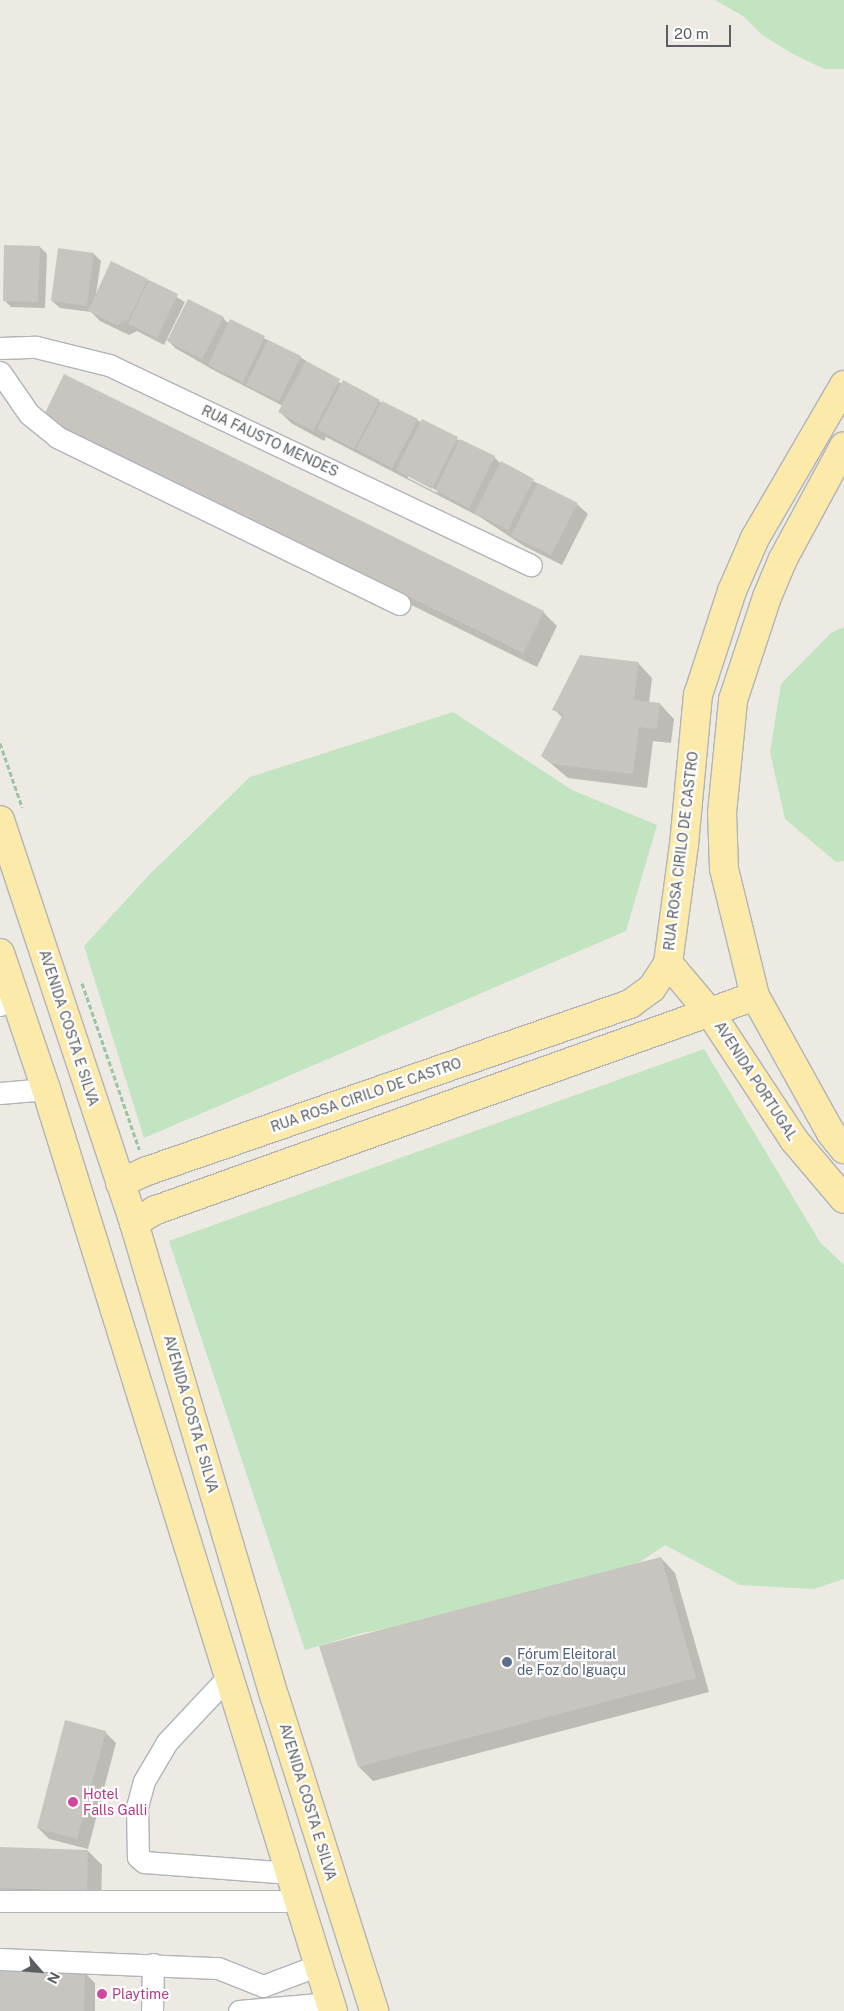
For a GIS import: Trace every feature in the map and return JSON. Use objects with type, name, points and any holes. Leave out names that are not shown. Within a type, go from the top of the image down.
[{"type":"main road","name":"RUA ROSA CIRILO DE CASTRO","points":[[120,1183],[156,1168],[630,1004],[652,988],[668,963],[684,845],[698,695],[736,582],[755,538],[805,449],[844,385]]},
{"type":"main road","points":[[805,449],[838,456],[766,597],[733,700],[722,813],[724,868],[755,996],[831,1133],[844,1149]]},
{"type":"main road","points":[[698,695],[733,700]]},
{"type":"main road","name":"AVENIDA COSTA E SILVA","points":[[0,820],[134,1223],[275,1698],[374,2011]]},
{"type":"main road","points":[[0,953],[8,1001],[46,1089],[332,2007]]},
{"type":"main road","name":"AVENIDA PORTUGAL","points":[[668,963],[711,1014],[794,1140],[844,1199]]},
{"type":"main road","points":[[134,1223],[156,1210],[711,1014],[755,996]]},
{"type":"street","name":"RUA FAUSTO MENDES","points":[[0,348],[36,347],[109,365],[532,565]]},
{"type":"street","points":[[0,372],[29,414],[57,437],[400,604]]},
{"type":"street","points":[[0,1093],[46,1089]]},
{"type":"street","points":[[228,1677],[167,1742],[144,1781],[137,1807],[138,1857],[144,1862],[291,1873]]},
{"type":"street","points":[[0,1901],[300,1901]]},
{"type":"street","points":[[0,1959],[218,1968],[263,1986],[319,1964]]},
{"type":"street","points":[[152,2011],[153,1964]]},
{"type":"street","points":[[239,2011],[332,2007]]},
{"type":"green space","points":[[715,0],[844,0],[844,69],[824,69],[793,54],[762,35],[743,16]]},
{"type":"green space","points":[[844,627],[844,861],[836,862],[785,819],[770,752],[781,684],[831,633]]},
{"type":"green space","points":[[453,712],[572,790],[657,825],[626,931],[144,1138],[84,946],[150,874],[250,777]]},
{"type":"green space","points":[[704,1049],[820,1242],[844,1265],[844,1579],[814,1589],[740,1585],[665,1545],[593,1594],[362,1633],[305,1650],[169,1241]]},
{"type":"building","points":[[4,245],[40,246],[38,302],[3,301]]},
{"type":"building","points":[[58,248],[94,253],[87,306],[51,301]]},
{"type":"building","points":[[111,261],[148,279],[128,320],[117,325],[88,311]]},
{"type":"building","points":[[149,280],[178,294],[157,338],[128,324]]},
{"type":"building","points":[[188,299],[224,317],[202,359],[167,341]]},
{"type":"building","points":[[230,319],[265,336],[243,382],[208,365]]},
{"type":"building","points":[[268,340],[301,356],[279,401],[246,385]]},
{"type":"building","points":[[306,361],[340,379],[313,431],[278,412]]},
{"type":"building","points":[[64,374],[544,611],[523,653],[43,417]]},
{"type":"building","points":[[343,380],[380,400],[354,449],[317,429]]},
{"type":"building","points":[[382,401],[418,419],[392,468],[356,449]]},
{"type":"building","points":[[422,419],[458,437],[432,489],[396,470]]},
{"type":"building","points":[[460,439],[495,456],[469,508],[435,490]]},
{"type":"building","points":[[501,461],[534,479],[508,530],[474,513]]},
{"type":"building","points":[[538,483],[578,503],[551,555],[511,536]]},
{"type":"building","points":[[580,655],[639,662],[634,700],[660,703],[657,729],[639,727],[633,774],[552,764],[541,756],[563,714],[552,710]]},
{"type":"building","name":"Fórum Eleitoral de Foz do Iguaçu","points":[[661,1557],[696,1678],[358,1767],[319,1646]]},
{"type":"building","points":[[65,1720],[106,1731],[77,1839],[37,1828]]},
{"type":"building","points":[[0,1847],[88,1850],[87,1891],[0,1888]]},
{"type":"building","points":[[0,1970],[85,1971],[84,2011],[0,2011]]},
{"type":"place","name":"Fórum Eleitoral de Foz do Iguaçu","points":[[507,1662]]},
{"type":"place","name":"Hotel Falls Galli","points":[[73,1802]]},
{"type":"place","name":"Playtime","points":[[102,1994]]}]
